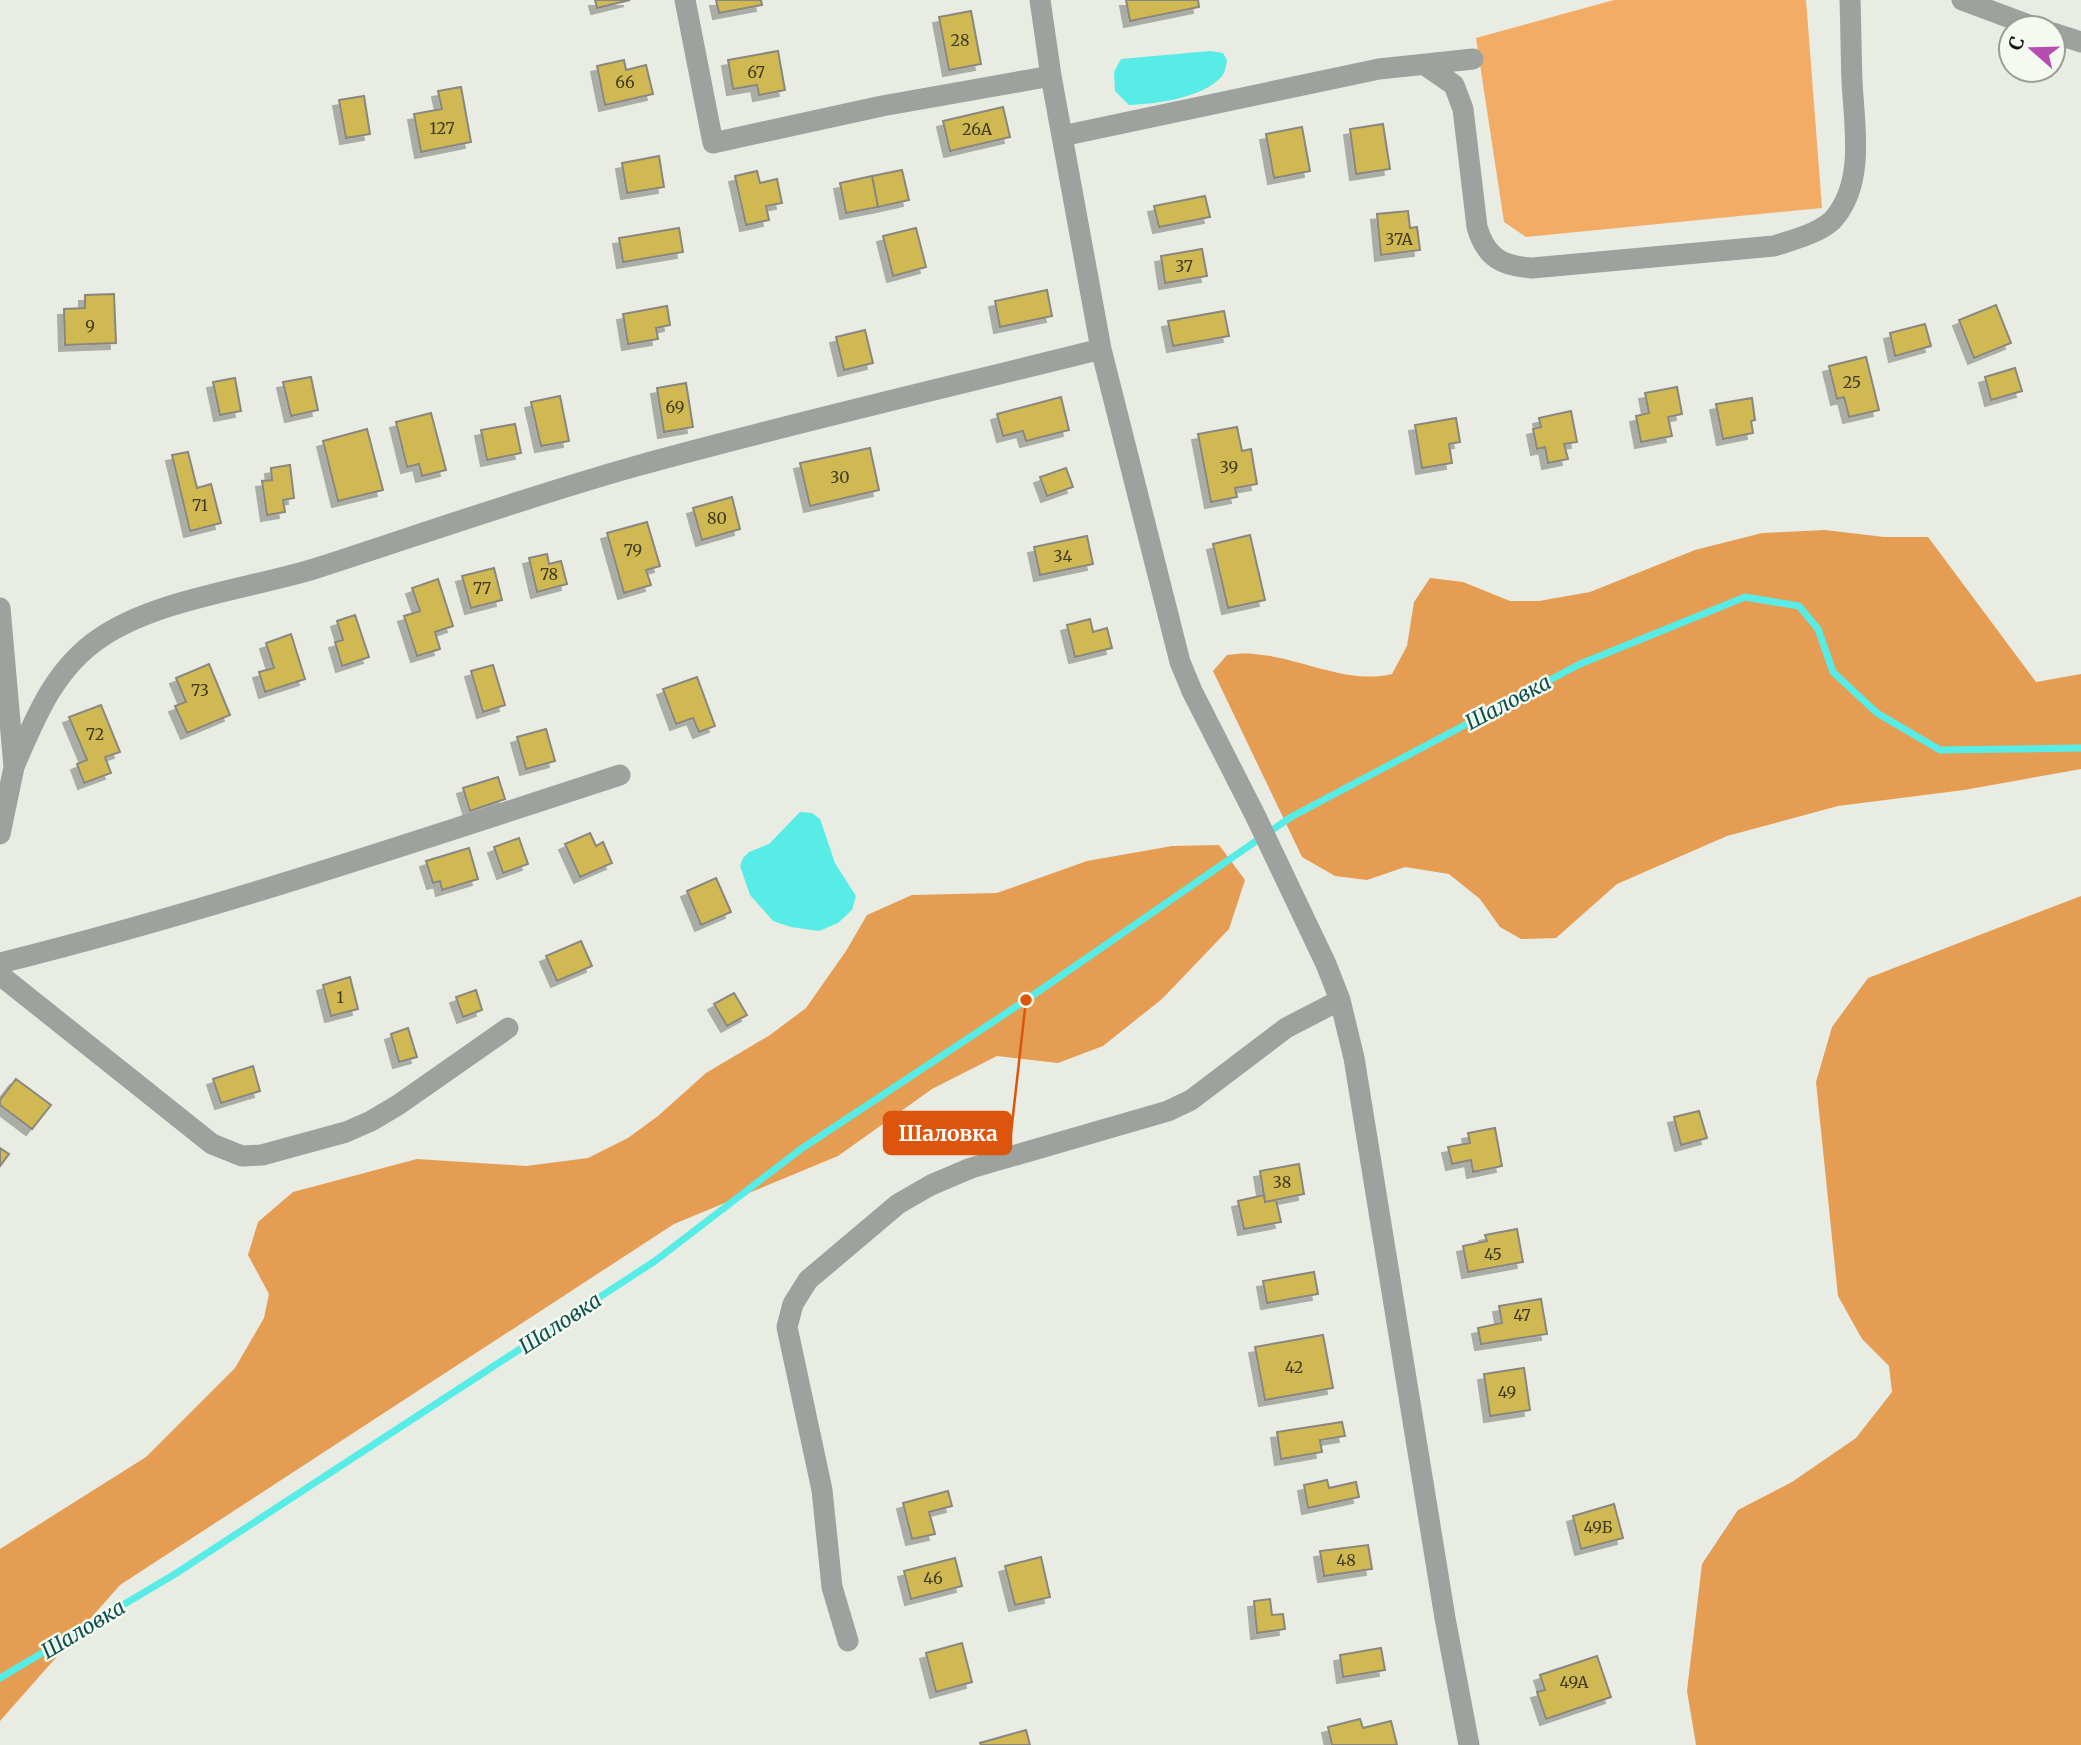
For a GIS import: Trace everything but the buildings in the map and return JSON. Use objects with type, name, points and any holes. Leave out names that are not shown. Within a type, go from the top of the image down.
[{"type":"street","points":[[685,0],[713,143],[882,106],[1051,76]]},
{"type":"street","points":[[1040,0],[1051,76],[1101,349],[1180,662],[1326,964],[1340,1000],[1354,1058],[1445,1618],[1469,1745]]},
{"type":"street","points":[[1425,65],[1454,85],[1463,109],[1481,242],[1492,255],[1509,266],[1532,268],[1774,246],[1809,235],[1835,218],[1849,192],[1854,172],[1855,137],[1850,0]]},
{"type":"street","points":[[1962,0],[2000,14]]},
{"type":"street","points":[[1062,136],[1379,69],[1473,60]]},
{"type":"street","points":[[0,834],[14,767],[41,703],[59,676],[97,640],[123,624],[153,611],[290,576],[632,468],[1101,349]]},
{"type":"street","points":[[0,608],[14,767]]},
{"type":"street","points":[[0,963],[112,935],[269,890],[620,775]]},
{"type":"street","points":[[0,975],[212,1144],[242,1156],[262,1155],[346,1132],[371,1121],[508,1028]]},
{"type":"street","points":[[848,1641],[832,1587],[822,1490],[787,1327],[793,1304],[808,1280],[898,1204],[931,1185],[971,1168],[1168,1111],[1191,1100],[1286,1028],[1340,1000]]},
{"type":"shaded area","points":[[1614,0],[1806,0],[1822,208],[1526,237],[1504,222],[1476,38]]},
{"type":"shaded area","points":[[1825,530],[1884,537],[1928,537],[2036,682],[2081,674],[2081,769],[1964,790],[1838,806],[1727,836],[1617,884],[1556,938],[1521,939],[1500,927],[1480,899],[1449,874],[1405,867],[1367,880],[1335,876],[1302,857],[1213,671],[1227,655],[1247,654],[1271,656],[1358,676],[1392,674],[1407,646],[1414,602],[1430,578],[1463,582],[1510,601],[1539,601],[1590,592],[1695,550],[1762,533]]},
{"type":"shaded area","points":[[1219,845],[1245,880],[1229,929],[1162,999],[1103,1046],[1058,1063],[997,1056],[932,1089],[838,1156],[674,1224],[120,1585],[0,1721],[0,1549],[146,1457],[235,1368],[264,1318],[269,1294],[248,1255],[258,1222],[293,1192],[417,1159],[526,1166],[588,1158],[628,1138],[658,1116],[706,1073],[770,1035],[806,1008],[846,951],[867,915],[912,895],[997,893],[1087,861],[1172,846]]},
{"type":"shaded area","points":[[2081,896],[2081,1745],[1696,1745],[1687,1691],[1702,1564],[1738,1510],[1792,1482],[1856,1438],[1892,1392],[1889,1366],[1862,1339],[1838,1296],[1816,1082],[1832,1027],[1868,978]]},
{"type":"water","points":[[1210,51],[1223,53],[1227,60],[1222,76],[1204,90],[1165,101],[1129,105],[1115,91],[1114,72],[1121,59]]},
{"type":"water","points":[[800,812],[812,813],[820,819],[835,863],[856,896],[852,910],[838,923],[819,931],[773,921],[750,895],[740,866],[749,852],[769,844]]},
{"type":"waterway","name":"Шаловка","points":[[0,1678],[175,1574],[655,1261],[801,1149],[1026,1000],[1291,817],[1580,664],[1745,597],[1799,606],[1818,629],[1833,672],[1877,713],[1940,750],[2081,748]]},
{"type":"place","name":"Шаловка","points":[[1026,1000]]}]
